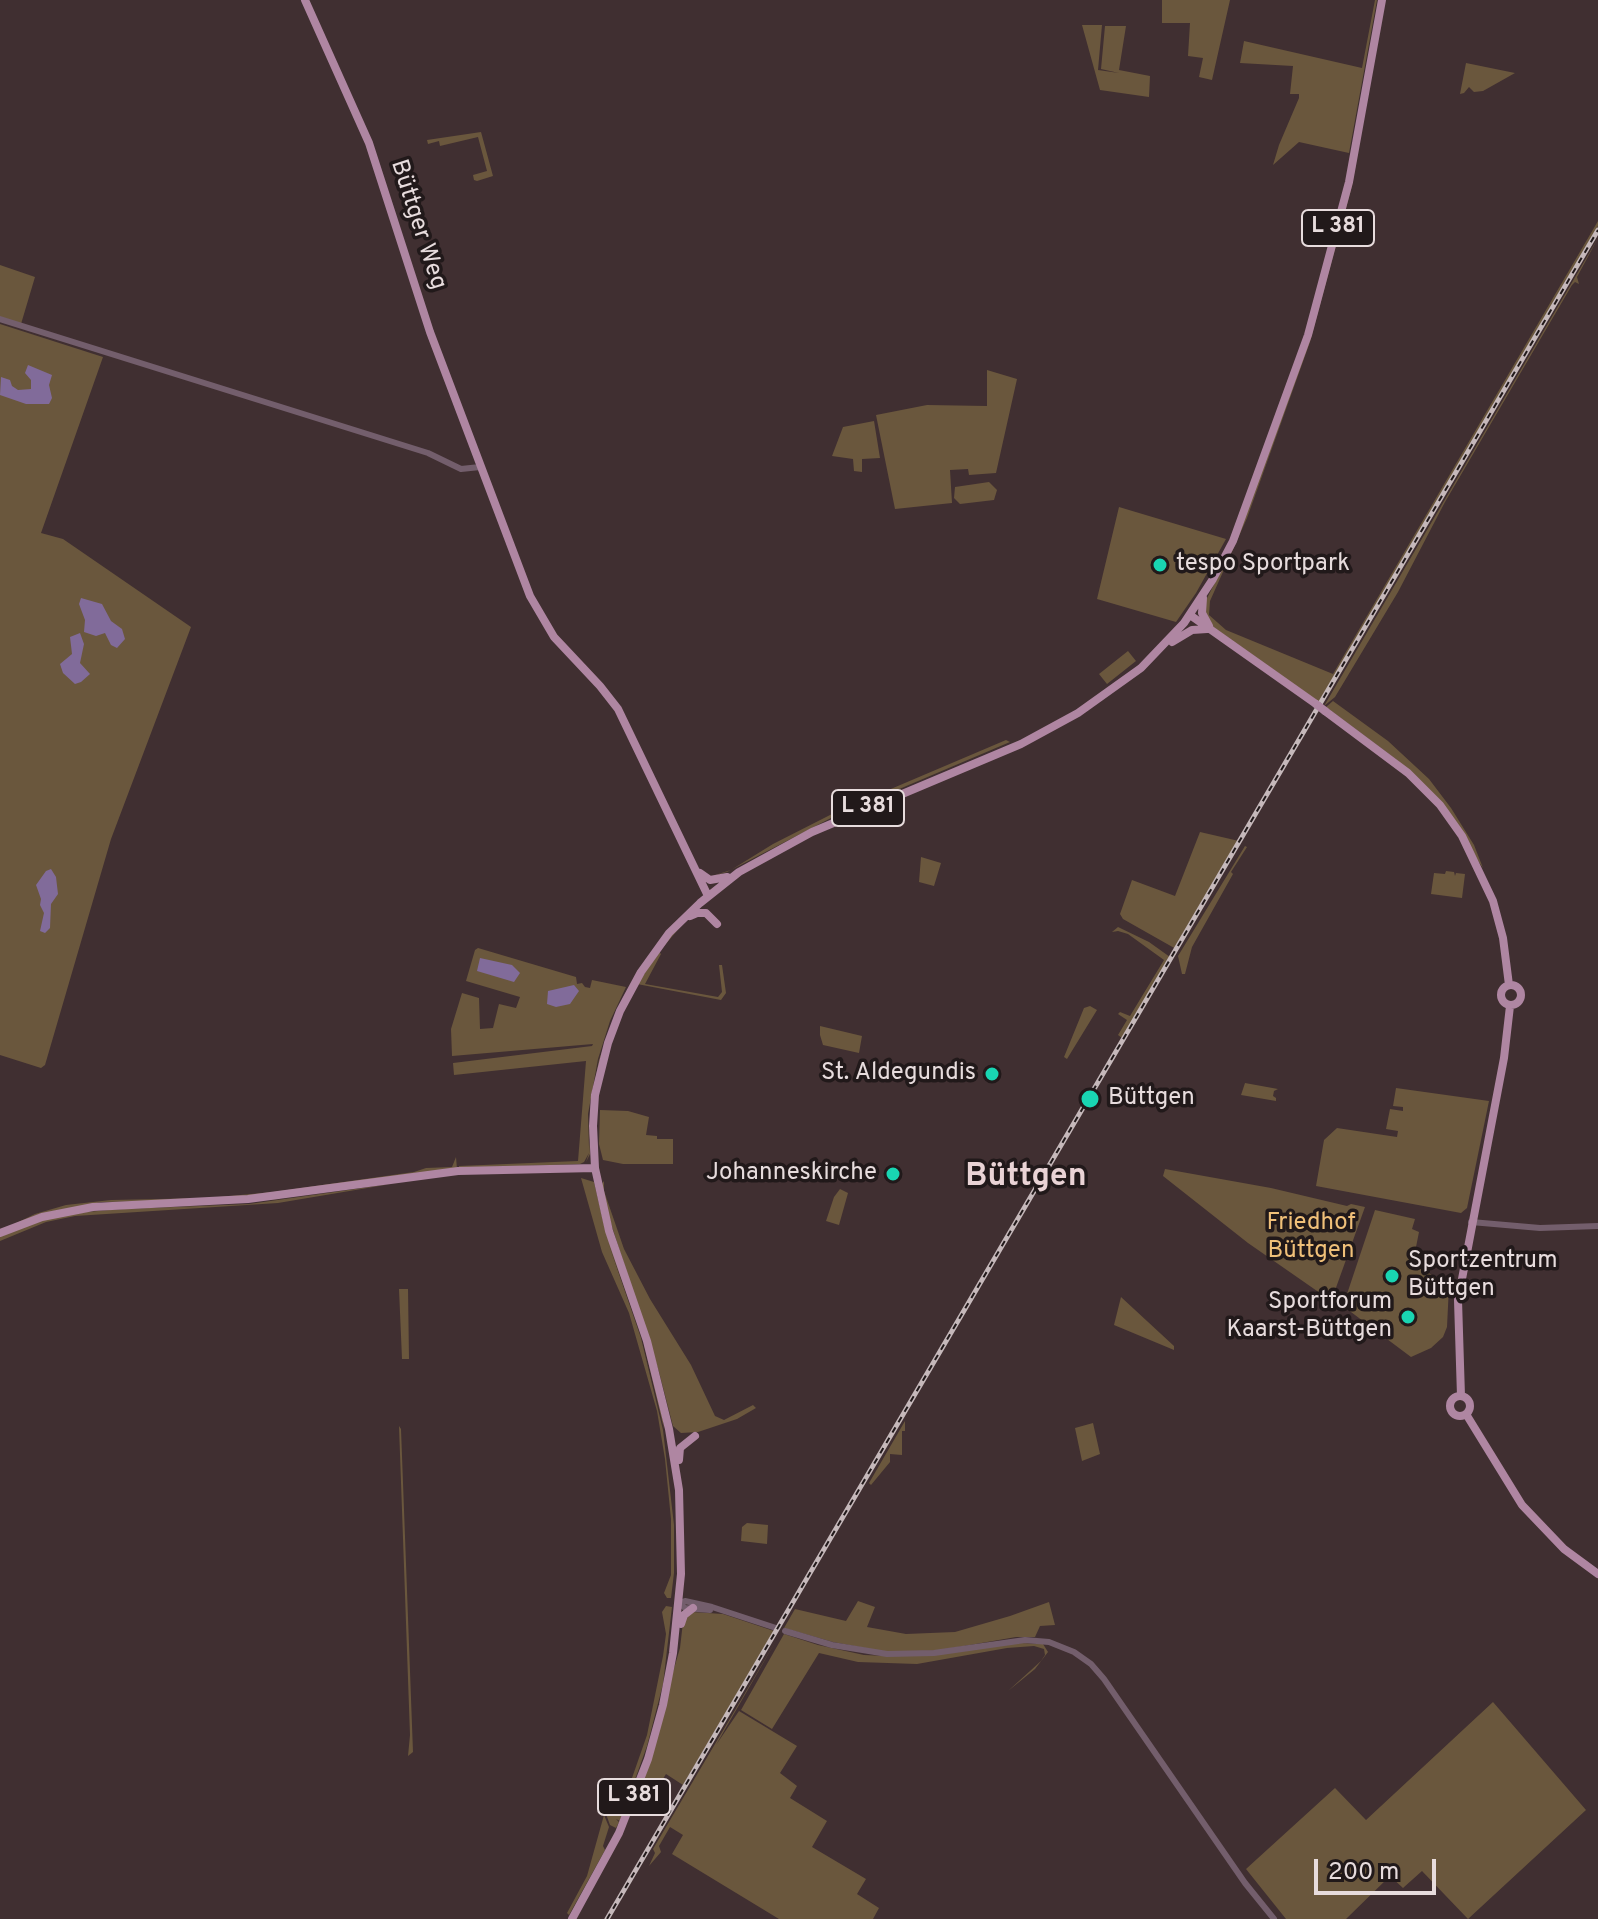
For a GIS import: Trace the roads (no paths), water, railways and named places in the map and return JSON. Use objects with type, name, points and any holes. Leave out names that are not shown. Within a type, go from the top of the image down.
[{"type":"main road","name":"Büttger Weg","points":[[305,0],[369,143],[426,321],[523,581],[538,613],[560,645],[618,709],[708,896]]},
{"type":"main road","name":"L 381","points":[[1162,649],[1190,615],[1229,551],[1313,319],[1349,182],[1382,0]]},
{"type":"main road","points":[[1205,592],[1203,616],[1218,635]]},
{"type":"main road","points":[[1190,615],[1408,773],[1440,805],[1462,836],[1493,901],[1503,938],[1509,985]]},
{"type":"main road","name":"L 381","points":[[676,1639],[682,1539],[676,1472],[657,1375],[609,1231],[595,1168],[594,1105],[613,1028],[641,972],[679,922],[739,872],[835,822],[1025,743],[1095,702],[1162,649],[1197,628],[1208,629],[1218,635]]},
{"type":"main road","points":[[697,870],[705,878],[716,881],[739,872]]},
{"type":"main road","points":[[679,922],[701,912],[709,914],[717,924]]},
{"type":"main road","points":[[1509,985],[1519,988],[1522,995],[1519,1002],[1510,1006],[1502,1001],[1501,996],[1509,985]]},
{"type":"main road","points":[[1510,1006],[1504,1058],[1458,1300],[1461,1396],[1469,1404],[1466,1414],[1522,1505],[1552,1538],[1598,1574]]},
{"type":"main road","points":[[0,1233],[42,1217],[93,1207],[248,1199],[458,1171],[595,1168]]},
{"type":"main road","points":[[1461,1396],[1452,1399],[1450,1408],[1456,1416],[1466,1414]]},
{"type":"main road","points":[[676,1472],[680,1448],[695,1436]]},
{"type":"main road","name":"L 381","points":[[572,1919],[610,1852],[641,1781],[661,1713],[676,1639],[683,1617],[693,1608]]},
{"type":"street","points":[[0,319],[428,453],[461,469],[480,467]]},
{"type":"street","points":[[1471,1222],[1530,1228],[1598,1226]]},
{"type":"street","points":[[717,1610],[683,1607],[679,1603],[685,1601],[717,1610],[776,1628]]},
{"type":"street","points":[[785,1631],[832,1645],[887,1654],[934,1653],[1025,1640],[1049,1642],[1074,1652],[1091,1664],[1104,1679],[1245,1883],[1274,1919]]},
{"type":"railway","points":[[607,1919],[1598,230]]},
{"type":"place","name":"tespo Sportpark","points":[[1160,565]]},
{"type":"place","name":"St. Aldegundis","points":[[992,1074]]},
{"type":"place","name":"Büttgen","points":[[1090,1099]]},
{"type":"place","name":"Johanneskirche","points":[[893,1174]]},
{"type":"place","name":"Sportzentrum Büttgen","points":[[1392,1276]]},
{"type":"place","name":"Sportforum Kaarst-Büttgen","points":[[1408,1317]]},
{"type":"district","name":"Büttgen","points":[[1026,1179]]},
{"type":"park label","name":"Friedhof Büttgen","points":[[1311,1238]]}]
